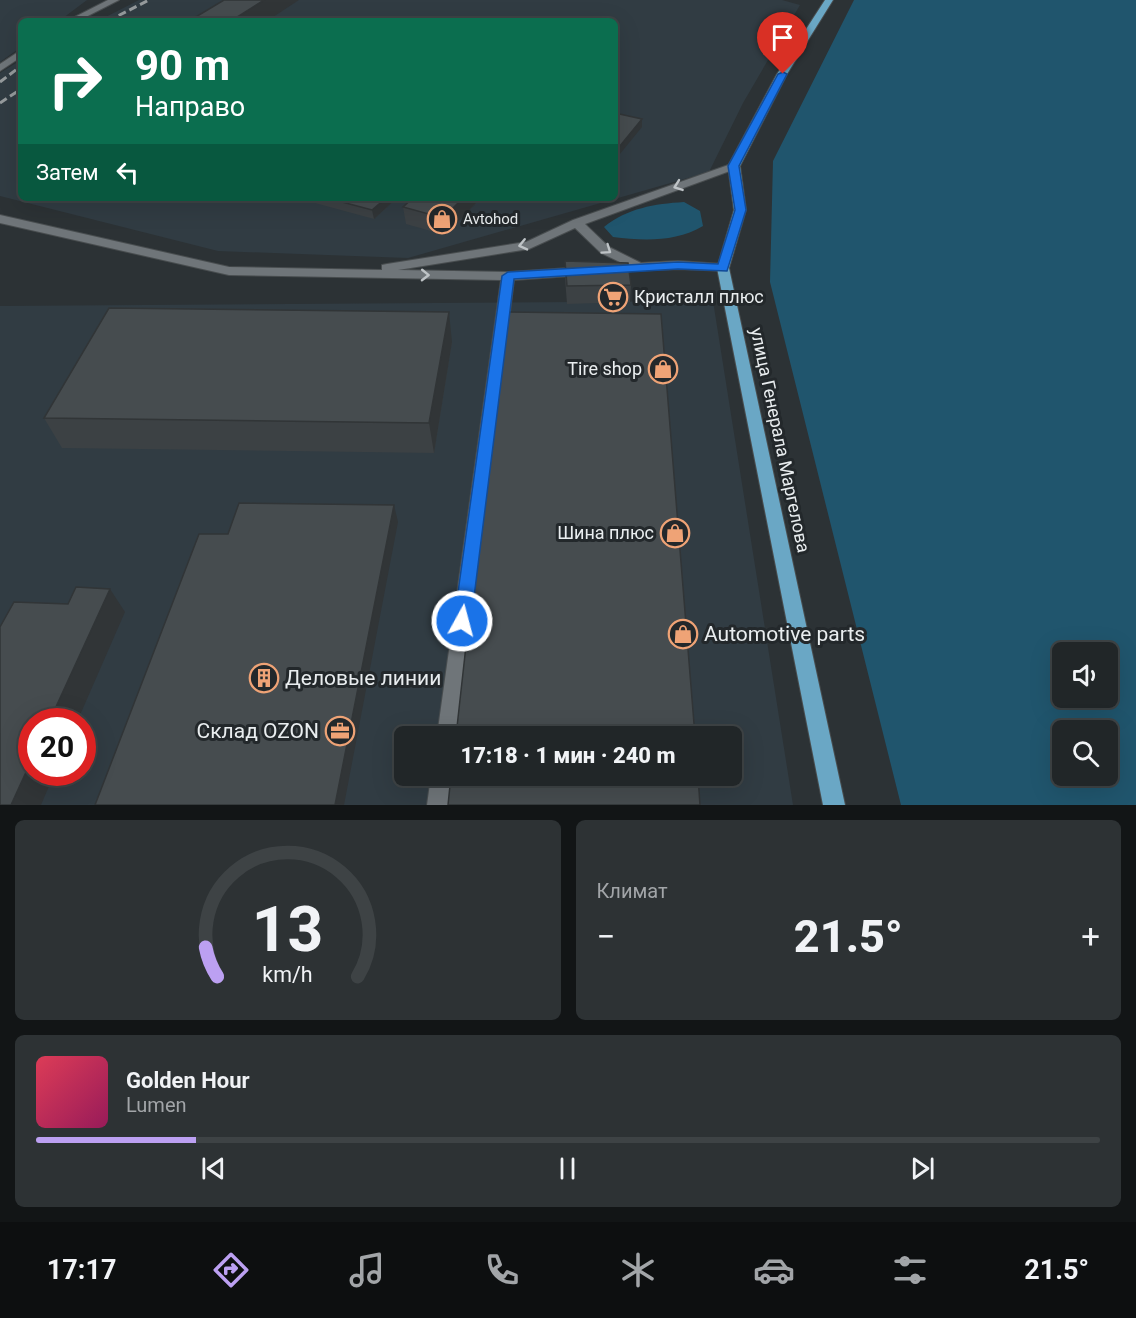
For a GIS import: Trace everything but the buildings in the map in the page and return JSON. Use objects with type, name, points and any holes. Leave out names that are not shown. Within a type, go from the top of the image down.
[{"type":"main road","points":[[734,166],[783,74],[829,0]]},
{"type":"main road","name":"улица Генерала Маргелова","points":[[734,166],[740,210],[723,268],[834,805]]},
{"type":"street","points":[[77,18],[115,0]]},
{"type":"street","points":[[0,68],[18,55]]},
{"type":"street","points":[[346,274],[529,245],[577,223],[734,166]]},
{"type":"street","points":[[0,219],[229,271],[508,276],[678,265],[723,268]]},
{"type":"street","points":[[577,223],[605,250],[643,267]]},
{"type":"street","points":[[448,726],[508,276]]},
{"type":"street","points":[[438,805],[441,786]]},
{"type":"shaded area","points":[[0,0],[87,0],[63,18],[18,18],[18,49],[0,62]]},
{"type":"shaded area","points":[[139,0],[782,0],[800,5],[743,103],[709,172],[618,198],[618,18],[104,18]]},
{"type":"shaded area","points":[[854,0],[1136,0],[1136,805],[901,805],[770,282],[773,161]]},
{"type":"shaded area","points":[[18,62],[18,201],[0,196],[0,73]]},
{"type":"shaded area","points":[[20,201],[608,201],[408,258],[218,251]]},
{"type":"shaded area","points":[[684,202],[700,211],[703,226],[682,235],[660,239],[613,237],[604,227],[632,211]]},
{"type":"shaded area","points":[[713,301],[793,805],[0,805],[0,306]]},
{"type":"railway","points":[[114,18],[149,0]]},
{"type":"railway","points":[[0,82],[18,68]]},
{"type":"railway","points":[[0,103],[18,91]]},
{"type":"place","name":"Avtohod","points":[[442,219]]},
{"type":"place","name":"Кристалл плюс","points":[[613,297]]},
{"type":"place","name":"Tire shop","points":[[663,369]]},
{"type":"place","name":"Шина плюс","points":[[675,533]]},
{"type":"place","name":"Automotive parts","points":[[683,634]]},
{"type":"place","name":"Деловые линии","points":[[264,678]]},
{"type":"place","name":"Склад OZON","points":[[340,731]]},
{"type":"route","points":[[462,621],[508,276],[678,265],[723,268],[740,210],[734,166],[783,74]]}]
